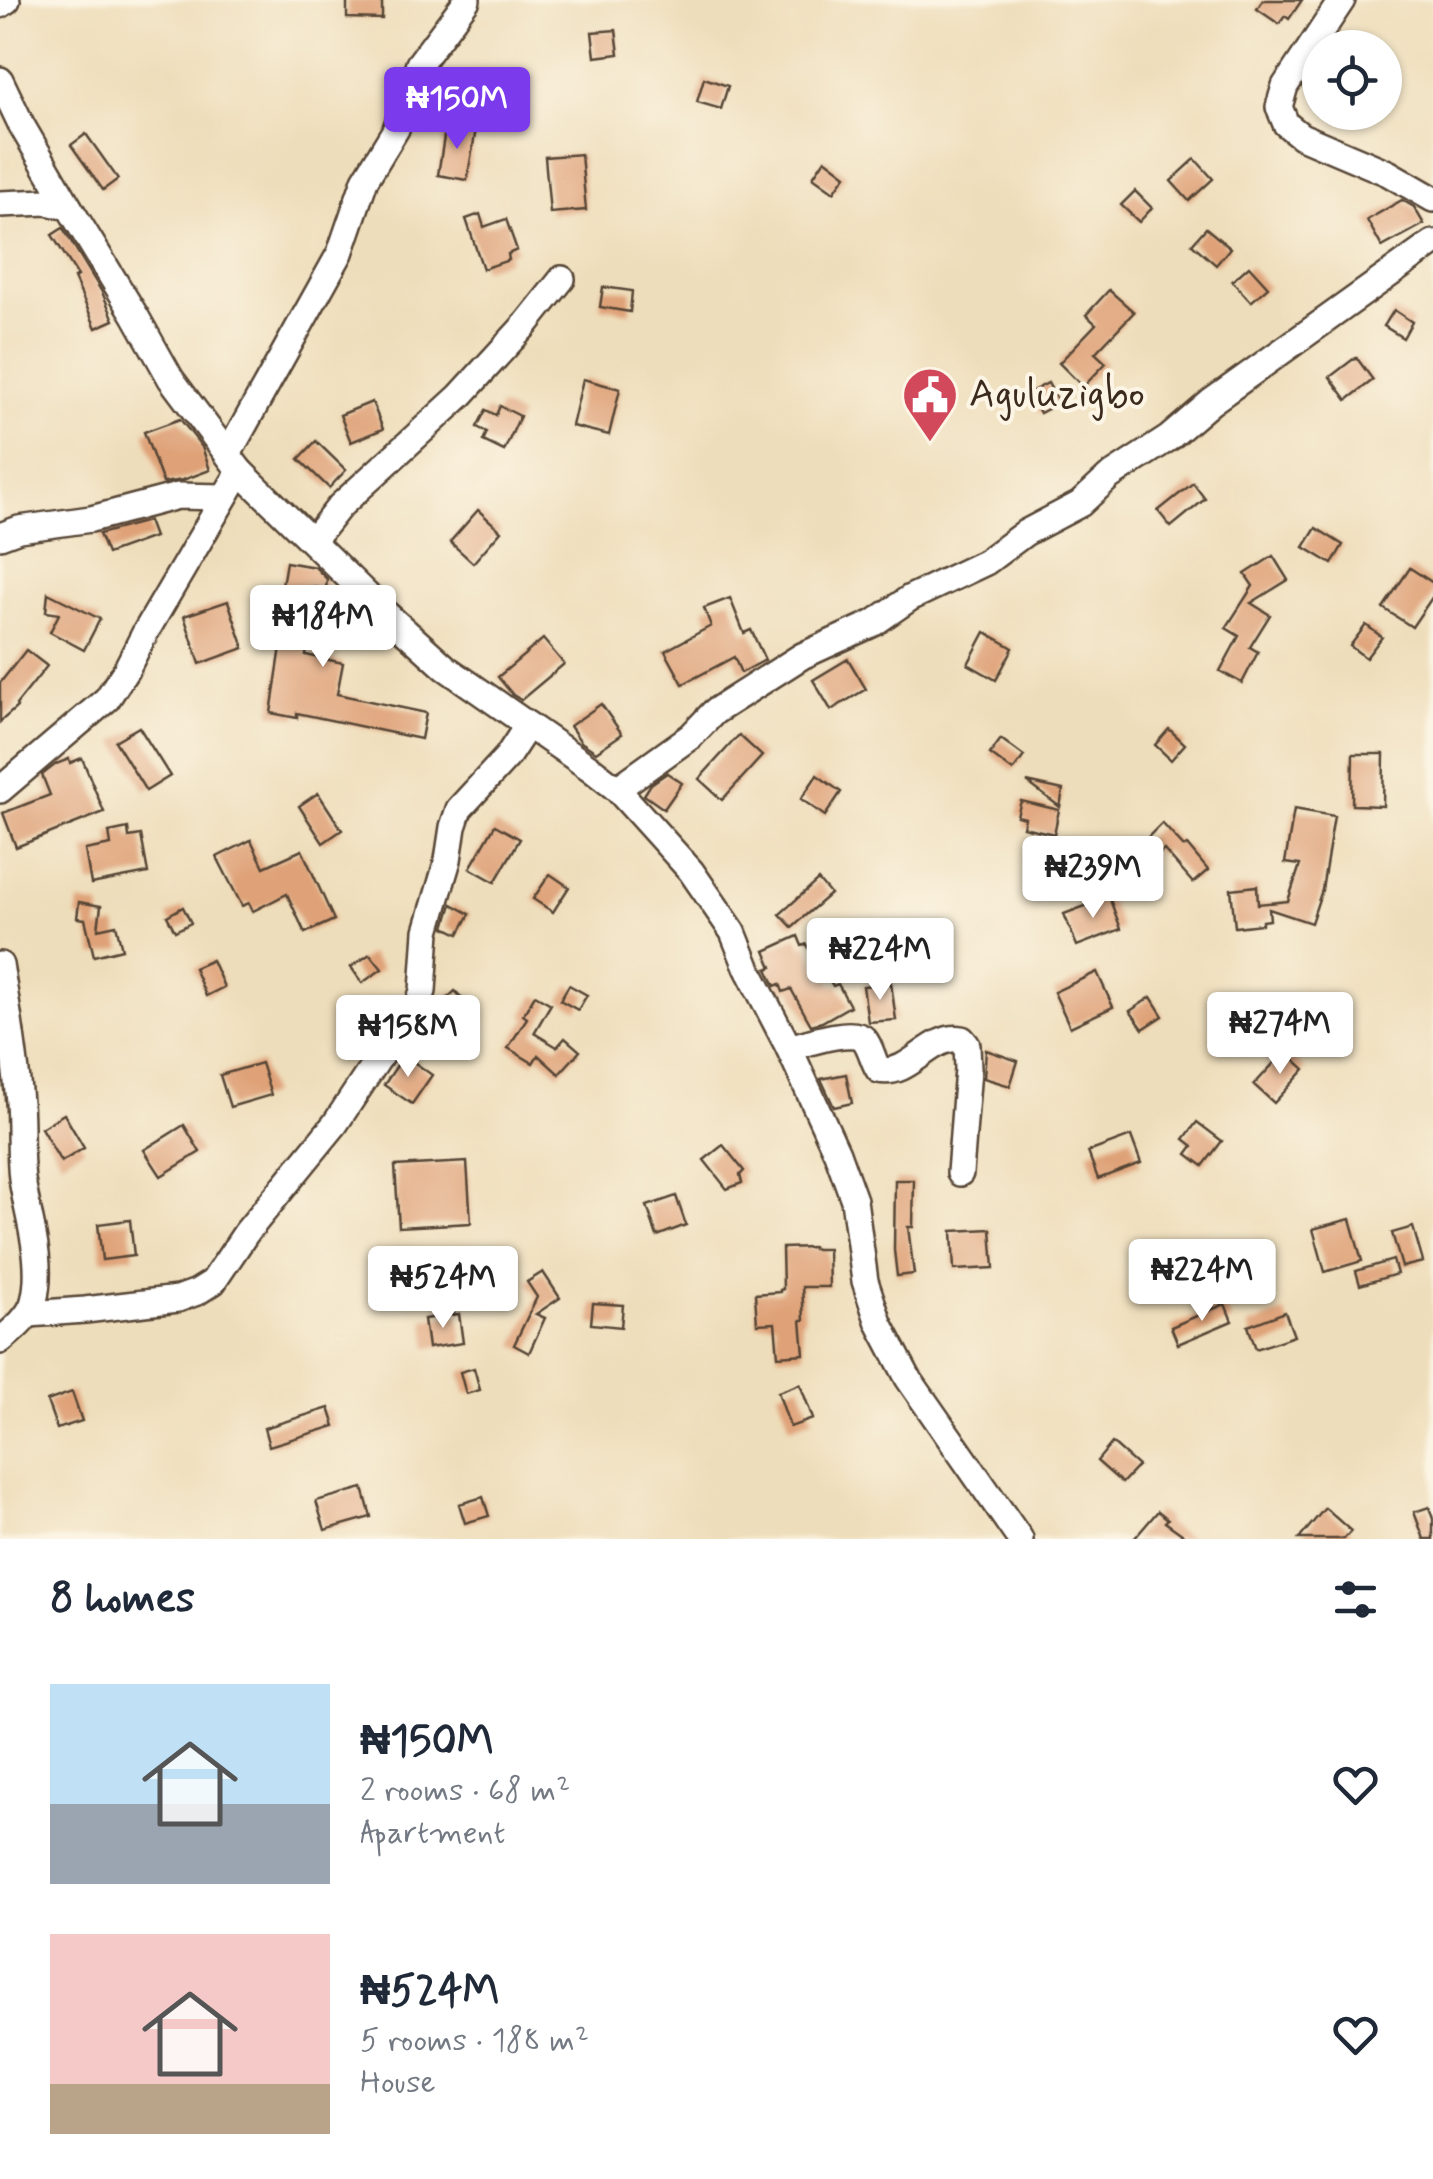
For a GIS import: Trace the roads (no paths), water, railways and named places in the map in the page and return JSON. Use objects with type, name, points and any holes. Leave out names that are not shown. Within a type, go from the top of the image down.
[{"type":"street","points":[[0,4],[6,0]]},
{"type":"street","points":[[0,790],[107,698],[126,670],[223,497],[234,462],[340,253],[365,180],[396,130],[420,64],[467,0]]},
{"type":"street","points":[[1342,0],[1284,86],[1279,107],[1286,124],[1301,136],[1388,173],[1433,198]]},
{"type":"street","points":[[0,80],[22,126],[170,379],[234,462],[384,612],[446,668],[617,790],[691,871],[733,932],[837,1153],[854,1200],[866,1281],[879,1323],[908,1378],[1020,1539]]},
{"type":"street","points":[[0,204],[48,202],[69,207]]},
{"type":"street","points":[[617,790],[692,736],[714,712],[802,656],[874,623],[910,598],[986,562],[1025,533],[1080,504],[1109,476],[1169,438],[1211,402],[1433,243]]},
{"type":"street","points":[[313,540],[340,506],[470,386],[562,279]]},
{"type":"street","points":[[0,536],[20,528],[91,520],[178,496],[223,497]]},
{"type":"street","points":[[29,1314],[178,1299],[213,1282],[415,1014],[423,991],[427,931],[459,808],[506,757],[528,725]]},
{"type":"street","points":[[0,965],[10,1023],[23,1182],[37,1283],[29,1314],[0,1341]]},
{"type":"street","points":[[789,1048],[854,1034],[864,1039],[879,1070],[887,1072],[950,1037],[962,1039],[967,1045],[968,1069],[960,1174]]},
{"type":"place","name":"Aguluzigbo","points":[[930,444]]}]
